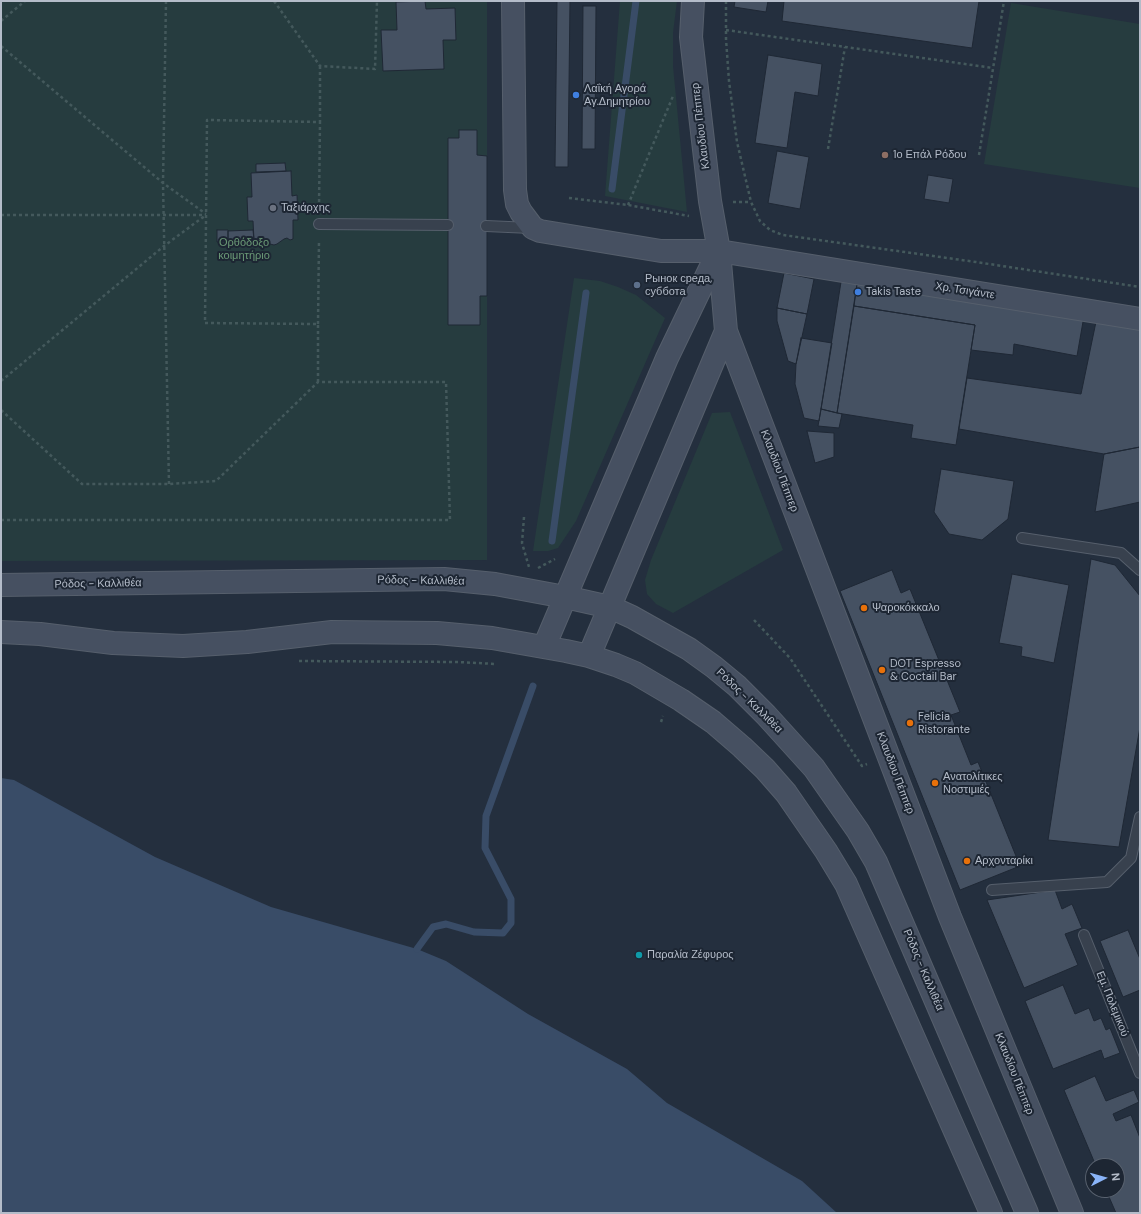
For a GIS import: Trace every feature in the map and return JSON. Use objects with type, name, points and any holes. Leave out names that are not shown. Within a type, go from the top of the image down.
[{"type":"main road","points":[[513,1],[515,190],[517,204],[526,220],[533,228]]},
{"type":"main road","name":"Κλαυδίου Πέππερ","points":[[693,1],[691,45],[710,201],[719,251],[726,331],[950,918],[1072,1213]]},
{"type":"main road","name":"Χρ. Τσιγάντε","points":[[533,228],[540,231],[661,251],[719,251],[1140,319]]},
{"type":"main road","points":[[544,647],[667,358],[719,251]]},
{"type":"main road","points":[[589,656],[726,331]]},
{"type":"main road","name":"Ρόδος - Καλλιθέα","points":[[1,585],[444,579],[494,584],[588,601],[610,608],[638,620],[689,648],[737,686],[814,768],[858,831],[876,862],[1027,1213]]},
{"type":"main road","points":[[1,632],[40,634],[113,643],[183,646],[247,642],[332,632],[437,633],[492,638],[589,656],[635,673],[681,700],[713,722],[742,747],[765,769],[786,793],[826,851],[846,884],[991,1213]]},
{"type":"lane","points":[[319,224],[448,225]]},
{"type":"lane","points":[[486,226],[533,228]]},
{"type":"lane","points":[[1022,538],[1121,553],[1140,570]]},
{"type":"lane","points":[[992,890],[1107,882],[1131,858],[1140,817]]},
{"type":"lane","name":"Εμ. Πολεμικού","points":[[1084,936],[1140,1073]]},
{"type":"path","points":[[1,21],[25,1]]},
{"type":"path","points":[[166,1],[163,183],[169,484]]},
{"type":"path","points":[[274,1],[320,66],[318,382]]},
{"type":"path","points":[[320,66],[375,69],[377,1]]},
{"type":"path","points":[[726,1],[729,81],[737,142],[751,202],[760,221],[770,230],[783,235],[1140,287]]},
{"type":"path","points":[[979,155],[1004,1]]},
{"type":"path","points":[[726,30],[993,68]]},
{"type":"path","points":[[1,46],[163,183],[206,215]]},
{"type":"path","points":[[828,149],[845,47]]},
{"type":"path","points":[[628,205],[674,93]]},
{"type":"path","points":[[318,324],[205,323],[206,215],[207,120],[320,122]]},
{"type":"path","points":[[569,198],[628,205],[693,217]]},
{"type":"path","points":[[1,215],[206,215]]},
{"type":"path","points":[[1,381],[164,246],[206,215]]},
{"type":"path","points":[[1,410],[82,484],[169,484],[216,481],[318,382],[446,382],[450,520],[1,520]]},
{"type":"path","points":[[522,570],[530,569],[522,543],[524,517]]},
{"type":"path","points":[[536,569],[558,558]]},
{"type":"path","points":[[754,620],[790,658],[862,766],[888,757]]},
{"type":"path","points":[[293,661],[458,662],[497,664]]},
{"type":"green space","name":"Ορθόδοξο κοιμητήριο","points":[[1,1],[487,1],[487,560],[1,561]]},
{"type":"green space","points":[[620,1],[677,1],[673,33],[673,66],[687,212],[605,196]]},
{"type":"green space","points":[[1011,3],[1140,24],[1140,188],[984,164]]},
{"type":"green space","points":[[574,278],[600,281],[618,287],[636,295],[665,318],[576,521],[558,548],[548,551],[533,551]]},
{"type":"green space","points":[[730,412],[783,550],[673,613],[656,604],[647,594],[645,580],[651,560],[712,413]]},
{"type":"water","points":[[1,778],[14,780],[155,857],[271,907],[417,949],[446,961],[528,1014],[627,1069],[667,1103],[802,1181],[837,1213],[1,1213]]},
{"type":"building","points":[[425,1],[426,9],[455,8],[456,40],[443,40],[444,69],[383,71],[381,30],[397,30],[396,2]]},
{"type":"building","points":[[557,1],[570,1],[568,167],[555,167]]},
{"type":"building","points":[[735,1],[768,1],[766,12],[734,7]]},
{"type":"building","points":[[784,1],[979,1],[972,48],[782,21]]},
{"type":"building","points":[[583,6],[596,6],[595,149],[582,149]]},
{"type":"building","points":[[768,55],[822,64],[818,96],[795,92],[787,148],[755,143]]},
{"type":"building","points":[[459,130],[477,130],[477,155],[487,156],[487,296],[480,296],[480,325],[448,325],[448,138],[459,138]]},
{"type":"building","points":[[777,151],[809,157],[800,209],[768,203]]},
{"type":"building","points":[[285,163],[286,171],[256,172],[256,164]]},
{"type":"building","name":"Ταξιάρχης","points":[[291,171],[292,196],[297,195],[298,220],[293,220],[293,239],[290,240],[287,238],[274,245],[266,243],[263,239],[255,241],[253,221],[248,221],[247,197],[252,197],[251,173]]},
{"type":"building","points":[[928,175],[953,179],[949,203],[924,199]]},
{"type":"building","points":[[217,230],[228,230],[228,241],[217,242]]},
{"type":"building","points":[[253,230],[254,240],[228,240],[228,231]]},
{"type":"building","points":[[784,273],[814,279],[807,314],[777,308]]},
{"type":"building","points":[[841,282],[857,284],[837,413],[821,409]]},
{"type":"building","points":[[857,284],[1084,316],[1077,356],[1014,344],[1013,355],[971,350],[975,325],[854,306]]},
{"type":"building","points":[[854,306],[975,325],[956,445],[911,438],[913,425],[837,413]]},
{"type":"building","points":[[777,308],[807,314],[796,364],[788,361],[777,321]]},
{"type":"building","points":[[1097,317],[1140,323],[1140,447],[1104,454],[959,429],[967,378],[1081,394]]},
{"type":"building","points":[[801,338],[832,343],[819,421],[804,418],[795,384],[796,364]]},
{"type":"building","points":[[821,409],[842,414],[839,428],[818,426]]},
{"type":"building","points":[[807,431],[834,433],[834,457],[815,463]]},
{"type":"building","points":[[1140,447],[1140,502],[1095,512],[1104,454]]},
{"type":"building","points":[[941,469],[1014,481],[1008,519],[982,540],[949,534],[934,512]]},
{"type":"building","points":[[1091,559],[1115,565],[1140,596],[1140,727],[1119,847],[1048,840]]},
{"type":"building","points":[[892,570],[901,593],[910,589],[960,712],[951,715],[971,765],[978,762],[1020,866],[960,890],[840,591]]},
{"type":"building","points":[[1012,574],[1069,585],[1054,663],[1021,656],[1022,647],[999,643]]},
{"type":"building","points":[[1055,890],[1062,909],[1072,904],[1082,928],[1065,934],[1078,965],[1024,988],[987,900]]},
{"type":"building","points":[[1128,930],[1140,959],[1140,990],[1123,997],[1100,941]]},
{"type":"building","points":[[1063,985],[1075,1014],[1089,1008],[1094,1021],[1101,1018],[1106,1030],[1110,1028],[1120,1053],[1104,1059],[1101,1050],[1053,1069],[1025,1001]]},
{"type":"building","points":[[1095,1076],[1106,1101],[1134,1090],[1139,1102],[1113,1114],[1116,1121],[1131,1115],[1140,1138],[1140,1213],[1116,1213],[1109,1198],[1125,1198],[1125,1158],[1093,1158],[1064,1090]]},
{"type":"waterway","points":[[612,189],[636,1]]},
{"type":"waterway","points":[[552,541],[586,293]]},
{"type":"waterway","points":[[417,949],[433,927],[446,924],[474,932],[503,933],[511,923],[511,899],[485,848],[486,816],[533,686]]},
{"type":"place","name":"Λαΐκή Αγορά Αγ.Δημητρίου","points":[[576,95]]},
{"type":"place","name":"1ο Επάλ Ρόδου","points":[[885,155]]},
{"type":"place","name":"Ταξιάρχης","points":[[273,208]]},
{"type":"place","name":"Рынок среда, суббота","points":[[637,285]]},
{"type":"place","name":"Takis Taste","points":[[858,292]]},
{"type":"place","name":"Ψαροκόκκαλο","points":[[864,608]]},
{"type":"place","name":"DOT Espresso & Coctail Bar","points":[[882,670]]},
{"type":"place","name":"Felicia Ristorante","points":[[910,723]]},
{"type":"place","name":"Ανατολίτικες Νοστιμιές","points":[[935,783]]},
{"type":"place","name":"Αρχονταρίκι","points":[[967,861]]},
{"type":"place","name":"Παραλία Ζέφυρος","points":[[639,955]]}]
